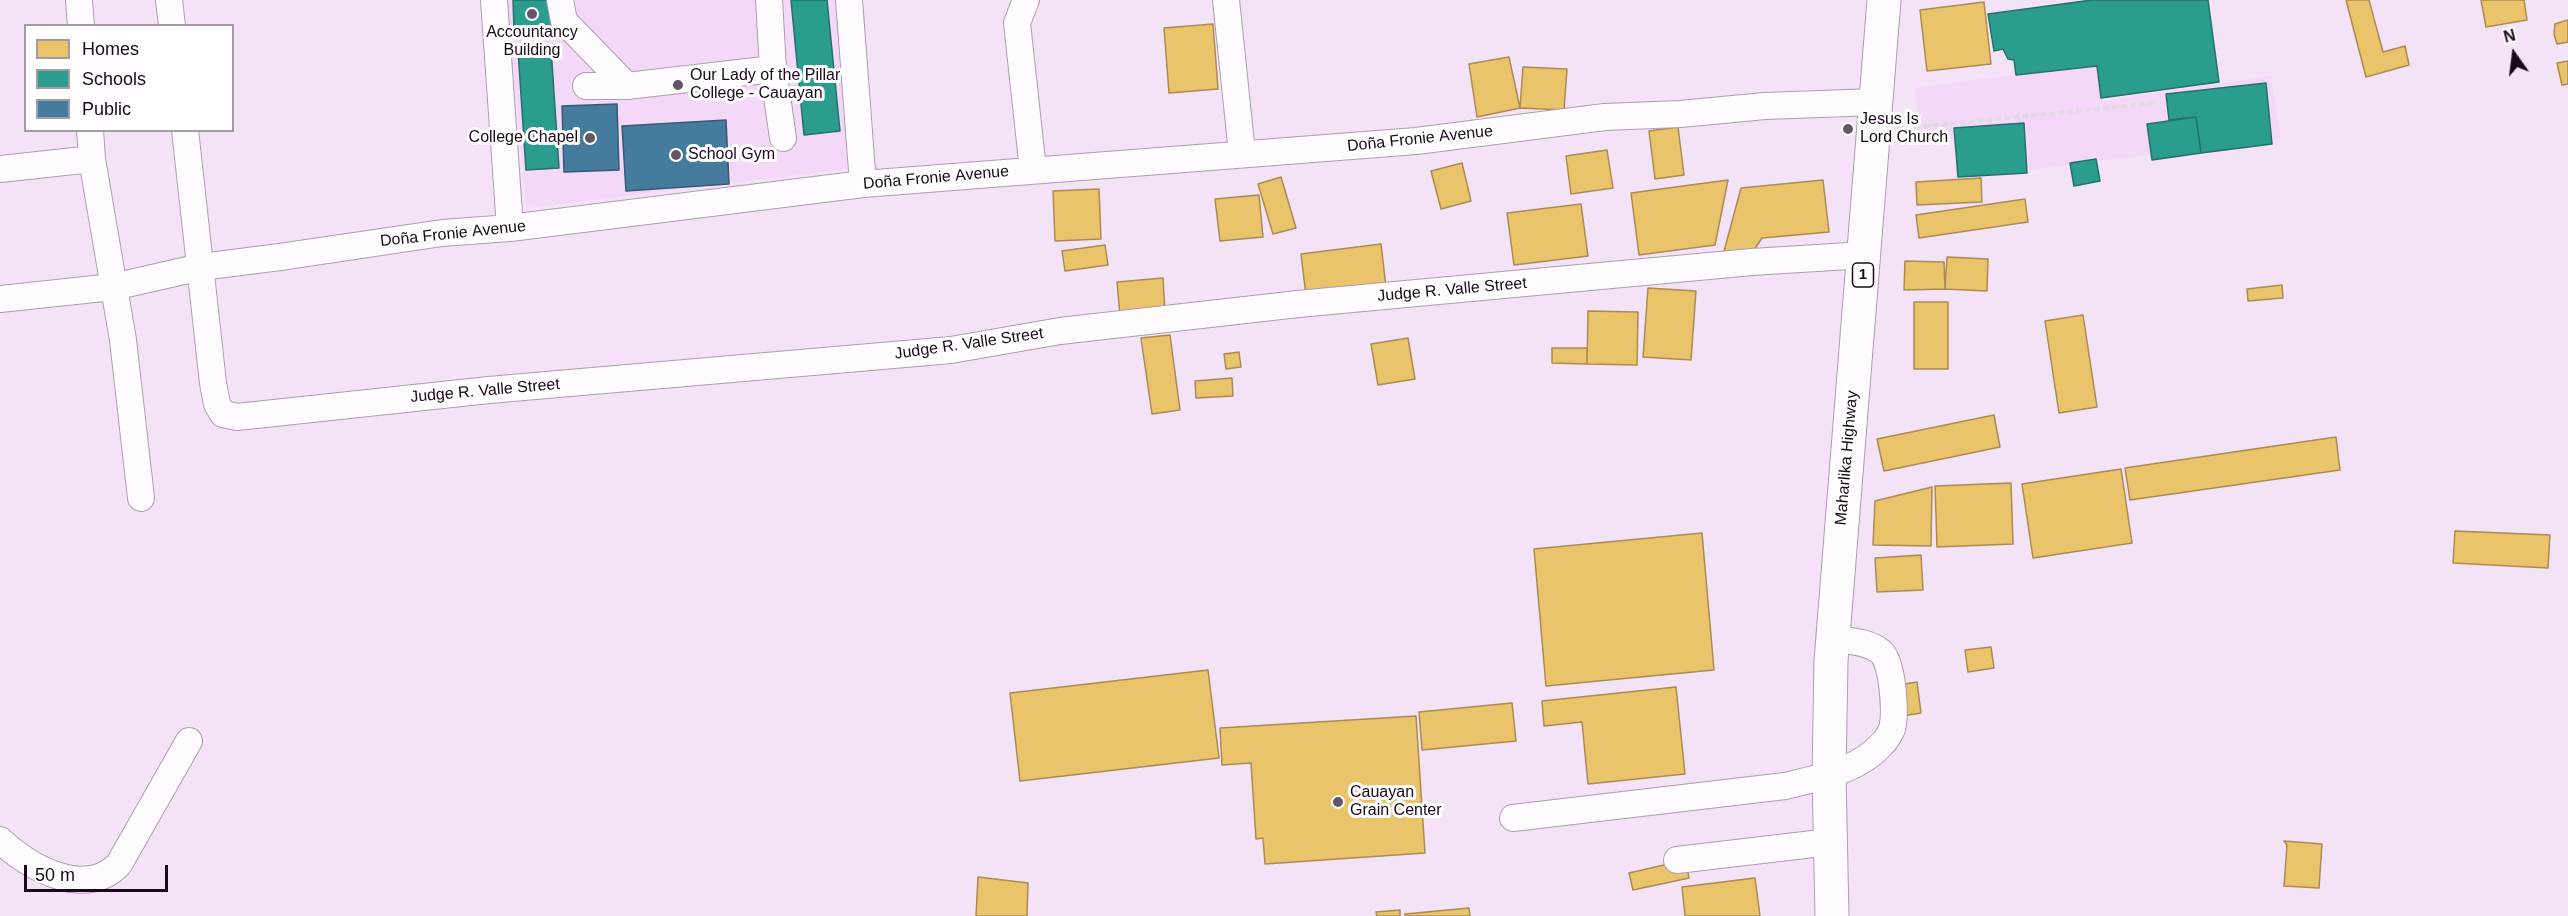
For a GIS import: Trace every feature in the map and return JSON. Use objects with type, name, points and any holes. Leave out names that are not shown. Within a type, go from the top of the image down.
[{"type":"highway","name":"Maharlika Highway","points":[[1832,916],[1829,775],[1832,638],[1884,0]]},
{"type":"street","points":[[79,0],[81,24]]},
{"type":"street","points":[[169,0],[172,24]]},
{"type":"street","points":[[494,0],[510,228]]},
{"type":"street","points":[[560,0],[564,21],[627,86]]},
{"type":"street","points":[[769,0],[773,69],[783,138]]},
{"type":"street","points":[[849,0],[863,184]]},
{"type":"street","points":[[1026,0],[1017,23],[1033,170]]},
{"type":"street","points":[[1226,0],[1242,153]]},
{"type":"street","points":[[586,86],[627,86],[773,69]]},
{"type":"street","name":"Doña Fronie Avenue","points":[[0,299],[113,287],[201,267],[442,233],[510,228],[863,184],[1416,141],[1605,117],[1680,114],[1765,106],[1876,117]]},
{"type":"street","points":[[90,132],[92,159],[123,340],[141,498]]},
{"type":"street","name":"Judge R. Valle Street","points":[[185,132],[213,383],[217,404],[223,414],[237,417],[489,390],[951,350],[1060,331],[1298,304],[1752,262],[1865,255]]},
{"type":"street","points":[[0,169],[92,159]]},
{"type":"street","points":[[1513,818],[1785,786],[1829,775],[1862,761],[1882,744],[1892,730],[1889,665],[1883,654],[1873,646],[1832,638]]},
{"type":"street","points":[[0,840],[12,852],[50,873],[87,880],[105,876],[119,864],[189,741]]},
{"type":"street","points":[[1677,860],[1830,842]]},
{"type":"path","points":[[1876,117],[2156,103]]},
{"type":"shaded area","name":"Our Lady of the Pillar College - Cauayan","points":[[506,0],[836,0],[848,169],[527,208]]},
{"type":"shaded area","points":[[2098,64],[2102,101],[2271,76],[2281,138],[2029,170],[2026,124],[1956,131],[1957,140],[1923,144],[1914,88]]},
{"type":"building: Homes","points":[[2346,0],[2369,0],[2383,52],[2405,46],[2409,65],[2366,77]]},
{"type":"building: Homes","points":[[2481,0],[2524,0],[2527,20],[2486,27]]},
{"type":"building: Homes","points":[[1984,2],[1991,64],[1927,71],[1920,10]]},
{"type":"building: Homes","points":[[2568,20],[2568,42],[2557,44],[2554,34],[2555,24]]},
{"type":"building: Homes","points":[[1213,24],[1218,89],[1169,93],[1164,28]]},
{"type":"building: Homes","points":[[1509,57],[1520,108],[1477,117],[1469,64]]},
{"type":"building: Homes","points":[[2568,61],[2568,84],[2562,85],[2557,63]]},
{"type":"building: Homes","points":[[1523,67],[1567,69],[1564,110],[1520,108]]},
{"type":"building: Homes","points":[[1678,127],[1684,175],[1655,179],[1649,131]]},
{"type":"building: Homes","points":[[1607,150],[1613,188],[1571,194],[1566,156]]},
{"type":"building: Homes","points":[[1462,163],[1471,201],[1441,209],[1431,171]]},
{"type":"building: Homes","points":[[1281,177],[1296,228],[1273,234],[1258,184]]},
{"type":"building: Homes","points":[[1981,178],[1982,202],[1917,205],[1916,182]]},
{"type":"building: Homes","points":[[1728,180],[1715,245],[1639,255],[1631,193]]},
{"type":"building: Homes","points":[[1823,180],[1829,232],[1762,238],[1754,250],[1723,255],[1741,188]]},
{"type":"building: Homes","points":[[1099,189],[1101,239],[1055,241],[1053,191]]},
{"type":"building: Homes","points":[[1259,195],[1263,237],[1220,241],[1215,199]]},
{"type":"building: Homes","points":[[2025,199],[2028,222],[1919,238],[1916,215]]},
{"type":"building: Homes","points":[[1581,204],[1588,256],[1514,265],[1507,213]]},
{"type":"building: Homes","points":[[1381,244],[1386,287],[1306,296],[1301,254]]},
{"type":"building: Homes","points":[[1105,245],[1108,265],[1065,271],[1062,251]]},
{"type":"building: Homes","points":[[1947,257],[1988,259],[1987,291],[1945,289]]},
{"type":"building: Homes","points":[[1905,261],[1944,262],[1945,289],[1904,290]]},
{"type":"building: Homes","points":[[1163,278],[1165,313],[1120,316],[1117,282]]},
{"type":"building: Homes","points":[[2282,285],[2283,298],[2248,301],[2247,289]]},
{"type":"building: Homes","points":[[1648,288],[1696,291],[1691,360],[1643,357]]},
{"type":"building: Homes","points":[[1914,302],[1948,302],[1948,369],[1914,369]]},
{"type":"building: Homes","points":[[1588,311],[1638,312],[1637,365],[1587,364]]},
{"type":"building: Homes","points":[[2083,315],[2097,407],[2059,413],[2045,321]]},
{"type":"building: Homes","points":[[1170,335],[1180,410],[1152,414],[1141,338]]},
{"type":"building: Homes","points":[[1408,338],[1415,379],[1378,385],[1371,344]]},
{"type":"building: Homes","points":[[1552,348],[1587,348],[1587,364],[1552,363]]},
{"type":"building: Homes","points":[[1239,352],[1241,367],[1226,369],[1224,354]]},
{"type":"building: Homes","points":[[1232,378],[1233,396],[1196,398],[1195,381]]},
{"type":"building: Homes","points":[[1994,415],[2000,447],[1884,471],[1877,439]]},
{"type":"building: Homes","points":[[2336,437],[2340,470],[2130,500],[2125,468]]},
{"type":"building: Homes","points":[[2121,469],[2132,543],[2033,558],[2022,484]]},
{"type":"building: Homes","points":[[2011,483],[2013,544],[1937,547],[1935,486]]},
{"type":"building: Homes","points":[[1932,487],[1931,546],[1873,545],[1875,501]]},
{"type":"building: Homes","points":[[2455,531],[2550,535],[2548,568],[2453,563]]},
{"type":"building: Homes","points":[[1702,533],[1714,670],[1546,686],[1534,549]]},
{"type":"building: Homes","points":[[1921,555],[1923,590],[1877,592],[1875,558]]},
{"type":"building: Homes","points":[[1991,647],[1994,668],[1968,672],[1965,650]]},
{"type":"building: Homes","points":[[1208,670],[1219,758],[1020,781],[1010,693]]},
{"type":"building: Homes","points":[[1917,682],[1921,713],[1902,716],[1898,685]]},
{"type":"building: Homes","points":[[1676,687],[1685,774],[1588,784],[1582,722],[1544,726],[1542,701]]},
{"type":"building: Homes","points":[[1512,703],[1516,741],[1422,750],[1419,712]]},
{"type":"building: Homes","name":"Cauayan Grain Center","points":[[1416,716],[1425,853],[1265,864],[1263,838],[1256,839],[1251,763],[1222,765],[1220,728]]},
{"type":"building: Homes","points":[[2284,841],[2322,844],[2319,888],[2284,886],[2287,845]]},
{"type":"building: Homes","points":[[1686,860],[1689,878],[1633,890],[1629,873]]},
{"type":"building: Homes","points":[[978,877],[1028,883],[1027,916],[976,916]]},
{"type":"building: Homes","points":[[1755,878],[1760,916],[1685,916],[1682,887]]},
{"type":"building: Homes","points":[[1469,908],[1470,916],[1405,916],[1405,914]]},
{"type":"building: Homes","points":[[1400,910],[1400,916],[1377,916],[1376,912]]},
{"type":"building: Schools","name":"Accountancy Building","points":[[513,0],[550,0],[552,28],[514,29]]},
{"type":"building: Schools","points":[[791,0],[827,0],[840,131],[804,135]]},
{"type":"building: Schools","points":[[2092,0],[2208,0],[2219,82],[2101,98],[2097,66],[2016,75],[2014,60],[2008,59],[2003,49],[1994,51],[1988,14]]},
{"type":"building: Schools","points":[[551,48],[559,168],[526,170],[518,50]]},
{"type":"building: Schools","points":[[2266,83],[2272,144],[2201,153],[2196,117],[2169,120],[2166,94]]},
{"type":"building: Schools","points":[[2196,117],[2201,153],[2152,160],[2147,124]]},
{"type":"building: Schools","points":[[2024,123],[2027,173],[1958,177],[1954,128]]},
{"type":"building: Schools","points":[[2096,159],[2100,181],[2074,186],[2070,163]]},
{"type":"building: Public","name":"College Chapel","points":[[617,104],[619,170],[564,172],[562,106]]},
{"type":"building: Public","name":"School Gym","points":[[726,120],[729,184],[626,191],[622,126]]},
{"type":"place","name":"Accountancy Building","points":[[532,14]]},
{"type":"place","name":"Our Lady of the Pillar College - Cauayan","points":[[678,85]]},
{"type":"place","name":"Jesus Is Lord Church","points":[[1848,129]]},
{"type":"place","name":"College Chapel","points":[[590,138]]},
{"type":"place","name":"School Gym","points":[[676,155]]},
{"type":"place","name":"Cauayan Grain Center","points":[[1338,802]]}]
